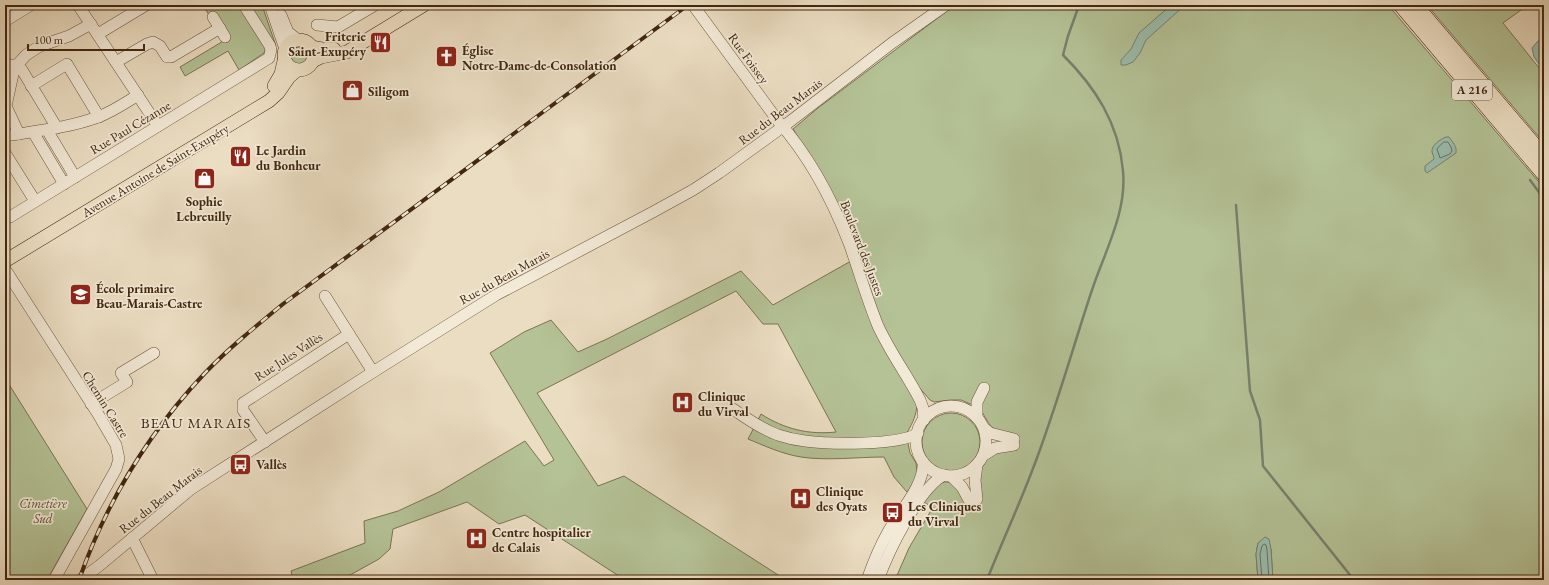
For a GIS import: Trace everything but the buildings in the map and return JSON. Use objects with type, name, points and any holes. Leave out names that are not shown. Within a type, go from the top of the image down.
[{"type":"highway","name":"A 216","points":[[1401,5],[1544,174]]},
{"type":"highway","name":"A 216","points":[[1415,5],[1544,157]]},
{"type":"main road","points":[[311,47],[326,50],[345,46],[412,5]]},
{"type":"main road","points":[[313,61],[314,54],[311,47],[305,42],[298,40],[291,42],[284,55],[290,68],[296,70],[306,68],[313,61],[321,57],[347,52],[424,5]]},
{"type":"main road","name":"Avenue Antoine de Saint-Exupéry","points":[[5,251],[33,237],[263,96],[272,89],[279,79],[284,55]]},
{"type":"main road","name":"Avenue Antoine de Saint-Exupéry","points":[[5,261],[269,101],[278,93],[296,70]]},
{"type":"street","points":[[5,21],[30,5]]},
{"type":"street","points":[[78,5],[158,126]]},
{"type":"street","points":[[98,34],[146,5]]},
{"type":"street","name":"Rue Paul Cézanne","points":[[10,217],[264,61],[271,54],[271,50],[244,5]]},
{"type":"street","points":[[270,5],[284,55]]},
{"type":"street","points":[[278,5],[288,32],[298,40]]},
{"type":"street","points":[[317,26],[338,27],[376,5]]},
{"type":"street","name":"Rue Foissey","points":[[693,5],[783,127]]},
{"type":"street","name":"Rue du Beau Marais","points":[[80,580],[92,576],[132,538],[191,489],[496,295],[693,190],[728,167],[783,127],[892,43],[946,5]]},
{"type":"street","points":[[116,62],[153,42],[160,46],[167,57],[171,57],[222,33],[213,17]]},
{"type":"street","points":[[19,134],[6,106],[13,74],[17,65],[26,55],[40,46],[69,36],[91,24]]},
{"type":"street","points":[[31,86],[68,64],[99,117]]},
{"type":"street","points":[[5,65],[17,65],[22,70],[76,176]]},
{"type":"street","points":[[5,136],[52,129],[99,117],[138,95]]},
{"type":"street","name":"Boulevard des Justes","points":[[783,127],[804,155],[827,195],[849,245],[882,335],[922,404],[924,420]]},
{"type":"street","points":[[33,132],[64,184]]},
{"type":"street","points":[[5,153],[35,201]]},
{"type":"street","name":"Chemin Castre","points":[[5,269],[116,445],[119,459],[116,469],[54,580]]},
{"type":"street","points":[[325,296],[373,372]]},
{"type":"street","name":"Rue Jules Vallès","points":[[265,442],[244,410],[243,403],[348,334]]},
{"type":"street","points":[[91,404],[127,382],[121,373],[154,353]]},
{"type":"street","name":"Boulevard des Justes","points":[[911,384],[927,401],[946,407]]},
{"type":"street","points":[[961,408],[972,401],[984,388],[977,402],[977,418]]},
{"type":"street","points":[[867,580],[883,541],[919,482],[923,470],[921,457],[916,444],[918,433],[924,420],[933,412],[946,407],[961,408],[970,412],[977,418],[984,428],[990,433],[1014,442],[995,448],[984,455],[977,465],[964,474],[947,476],[930,486],[906,521],[887,556],[878,580]]},
{"type":"street","points":[[733,409],[763,428],[792,439],[820,442],[879,442],[905,439],[918,433]]},
{"type":"street","points":[[984,428],[986,442],[984,455]]},
{"type":"street","points":[[879,442],[907,446],[921,457],[932,470],[947,476],[962,487],[974,500],[977,465]]},
{"type":"street","points":[[132,538],[154,580]]},
{"type":"green space","points":[[203,5],[239,5],[266,49],[264,53],[239,70],[228,51],[185,76],[180,67],[230,37],[209,15]]},
{"type":"green space","points":[[248,5],[262,5],[276,46],[273,47]]},
{"type":"green space","points":[[955,5],[1388,5],[1544,188],[1544,580],[1273,580],[1271,549],[1258,543],[1256,554],[1258,580],[895,580],[909,548],[933,507],[923,502],[929,493],[936,486],[947,482],[953,484],[958,489],[963,496],[967,507],[982,500],[979,472],[988,457],[995,452],[1017,450],[1017,435],[997,430],[991,426],[980,408],[961,400],[934,402],[930,400],[917,385],[915,416],[906,434],[910,453],[916,463],[918,478],[907,492],[894,477],[884,457],[832,459],[801,457],[780,452],[748,439],[761,414],[779,424],[797,430],[816,433],[836,432],[778,324],[763,324],[736,291],[537,393],[598,486],[624,476],[786,580],[625,580],[525,515],[499,524],[467,502],[393,529],[390,549],[379,559],[341,580],[293,580],[291,571],[365,543],[364,521],[398,511],[439,492],[525,441],[544,466],[554,460],[490,353],[524,332],[551,320],[578,352],[607,339],[741,271],[773,305],[858,257],[813,161],[793,129],[818,108]]},
{"type":"green space","points":[[1427,5],[1528,5],[1503,23],[1544,74],[1544,143]]},
{"type":"green space","points":[[298,47],[304,50],[307,56],[304,62],[298,65],[292,62],[289,56],[292,50]]},
{"type":"green space","name":"Cimetière Sud","points":[[5,378],[87,509],[47,580],[5,580]]},
{"type":"green space","points":[[951,413],[962,415],[975,426],[978,431],[980,442],[978,453],[967,466],[962,469],[951,471],[940,469],[927,458],[924,453],[922,442],[924,431],[935,418],[940,415]]},
{"type":"water","points":[[1171,5],[1185,5],[1146,40],[1140,53],[1133,62],[1126,65],[1121,65],[1121,60],[1131,49],[1139,33]]},
{"type":"water","points":[[1544,37],[1544,71],[1534,57],[1532,48]]},
{"type":"water","points":[[1446,137],[1449,137],[1456,148],[1456,153],[1427,173],[1425,171],[1425,166],[1434,159],[1432,152],[1433,147]]},
{"type":"water","points":[[1265,537],[1269,539],[1271,549],[1273,580],[1258,580],[1256,554],[1258,543]]},
{"type":"waterway","points":[[987,580],[1027,485],[1040,449],[1056,404],[1092,290],[1114,231],[1122,201],[1123,171],[1121,154],[1111,122],[1086,80],[1063,55],[1077,11]]},
{"type":"waterway","points":[[1530,180],[1544,199]]},
{"type":"waterway","points":[[1236,205],[1250,391],[1260,420],[1263,466],[1354,580]]},
{"type":"railway","points":[[79,580],[102,523],[131,470],[165,419],[205,373],[224,355],[283,304],[688,5]]},
{"type":"place","name":"Friterie Saint-Exupéry","points":[[381,43]]},
{"type":"place","name":"Église Notre-Dame-de-Consolation","points":[[447,57]]},
{"type":"place","name":"Siligom","points":[[353,91]]},
{"type":"place","name":"Le Jardin du Bonheur","points":[[240,157]]},
{"type":"place","name":"Sophie Lebreuilly","points":[[204,179]]},
{"type":"place","name":"École primaire Beau-Marais-Castre","points":[[80,295]]},
{"type":"place","name":"Clinique du Virval","points":[[682,403]]},
{"type":"place","name":"Vallès","points":[[241,464]]},
{"type":"place","name":"Clinique des Oyats","points":[[800,498]]},
{"type":"place","name":"Les Cliniques du Virval","points":[[892,513]]},
{"type":"place","name":"Centre hospitalier de Calais","points":[[476,539]]},
{"type":"district","name":"BEAU MARAIS","points":[[196,423]]}]
